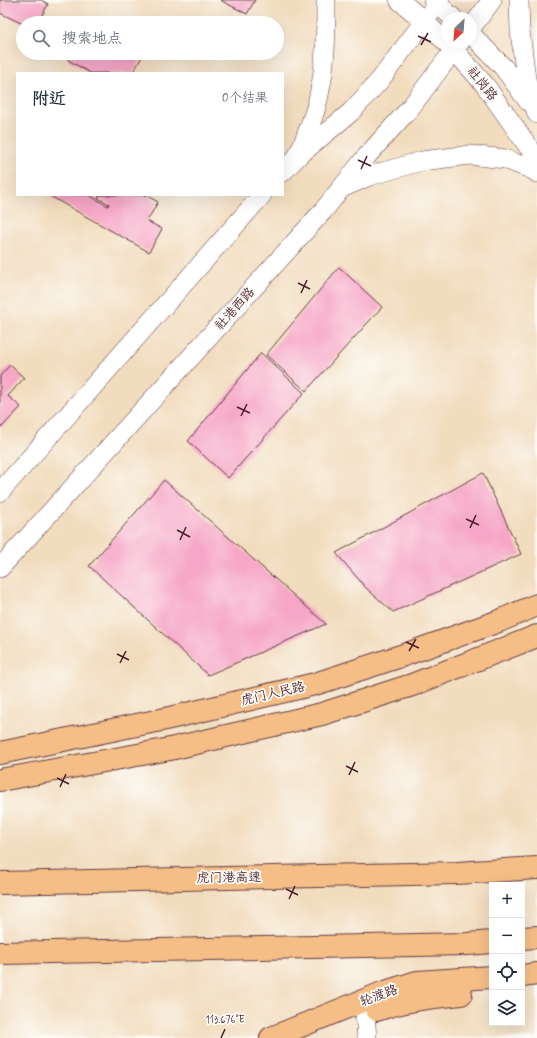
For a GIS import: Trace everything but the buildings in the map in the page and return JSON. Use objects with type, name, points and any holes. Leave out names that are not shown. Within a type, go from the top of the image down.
[{"type":"main road","name":"虎门人民路","points":[[0,753],[161,720],[315,684],[404,655],[499,621],[537,605]]},
{"type":"main road","points":[[0,780],[170,748],[322,714],[412,685],[537,636]]},
{"type":"main road","name":"虎门港高速","points":[[0,883],[457,874],[537,868]]},
{"type":"main road","points":[[525,938],[537,937]]},
{"type":"main road","points":[[0,953],[467,944],[489,942]]},
{"type":"main road","points":[[525,976],[537,974]]},
{"type":"main road","name":"轮渡路","points":[[271,1038],[382,993],[417,982],[489,978]]},
{"type":"main road","points":[[525,987],[537,986]]},
{"type":"main road","name":"轮渡路","points":[[309,1038],[388,1006],[426,997],[489,990]]},
{"type":"street","points":[[297,157],[308,132],[319,94],[326,50],[326,0]]},
{"type":"street","name":"社岗路","points":[[399,0],[441,34]]},
{"type":"street","points":[[477,20],[492,0]]},
{"type":"street","points":[[519,0],[520,31],[526,79],[537,114]]},
{"type":"street","points":[[284,171],[297,157],[352,112],[380,80],[437,1],[447,12]]},
{"type":"street","name":"社岗路","points":[[477,40],[503,68],[537,114]]},
{"type":"street","name":"社港西路","points":[[0,568],[318,217],[366,157],[410,108],[455,48]]},
{"type":"street","name":"社岗路","points":[[458,48],[537,159]]},
{"type":"street","points":[[341,188],[369,176],[422,161],[470,155],[505,159],[537,173]]},
{"type":"street","points":[[0,492],[261,196]]},
{"type":"street","points":[[365,1015],[367,1038]]}]
